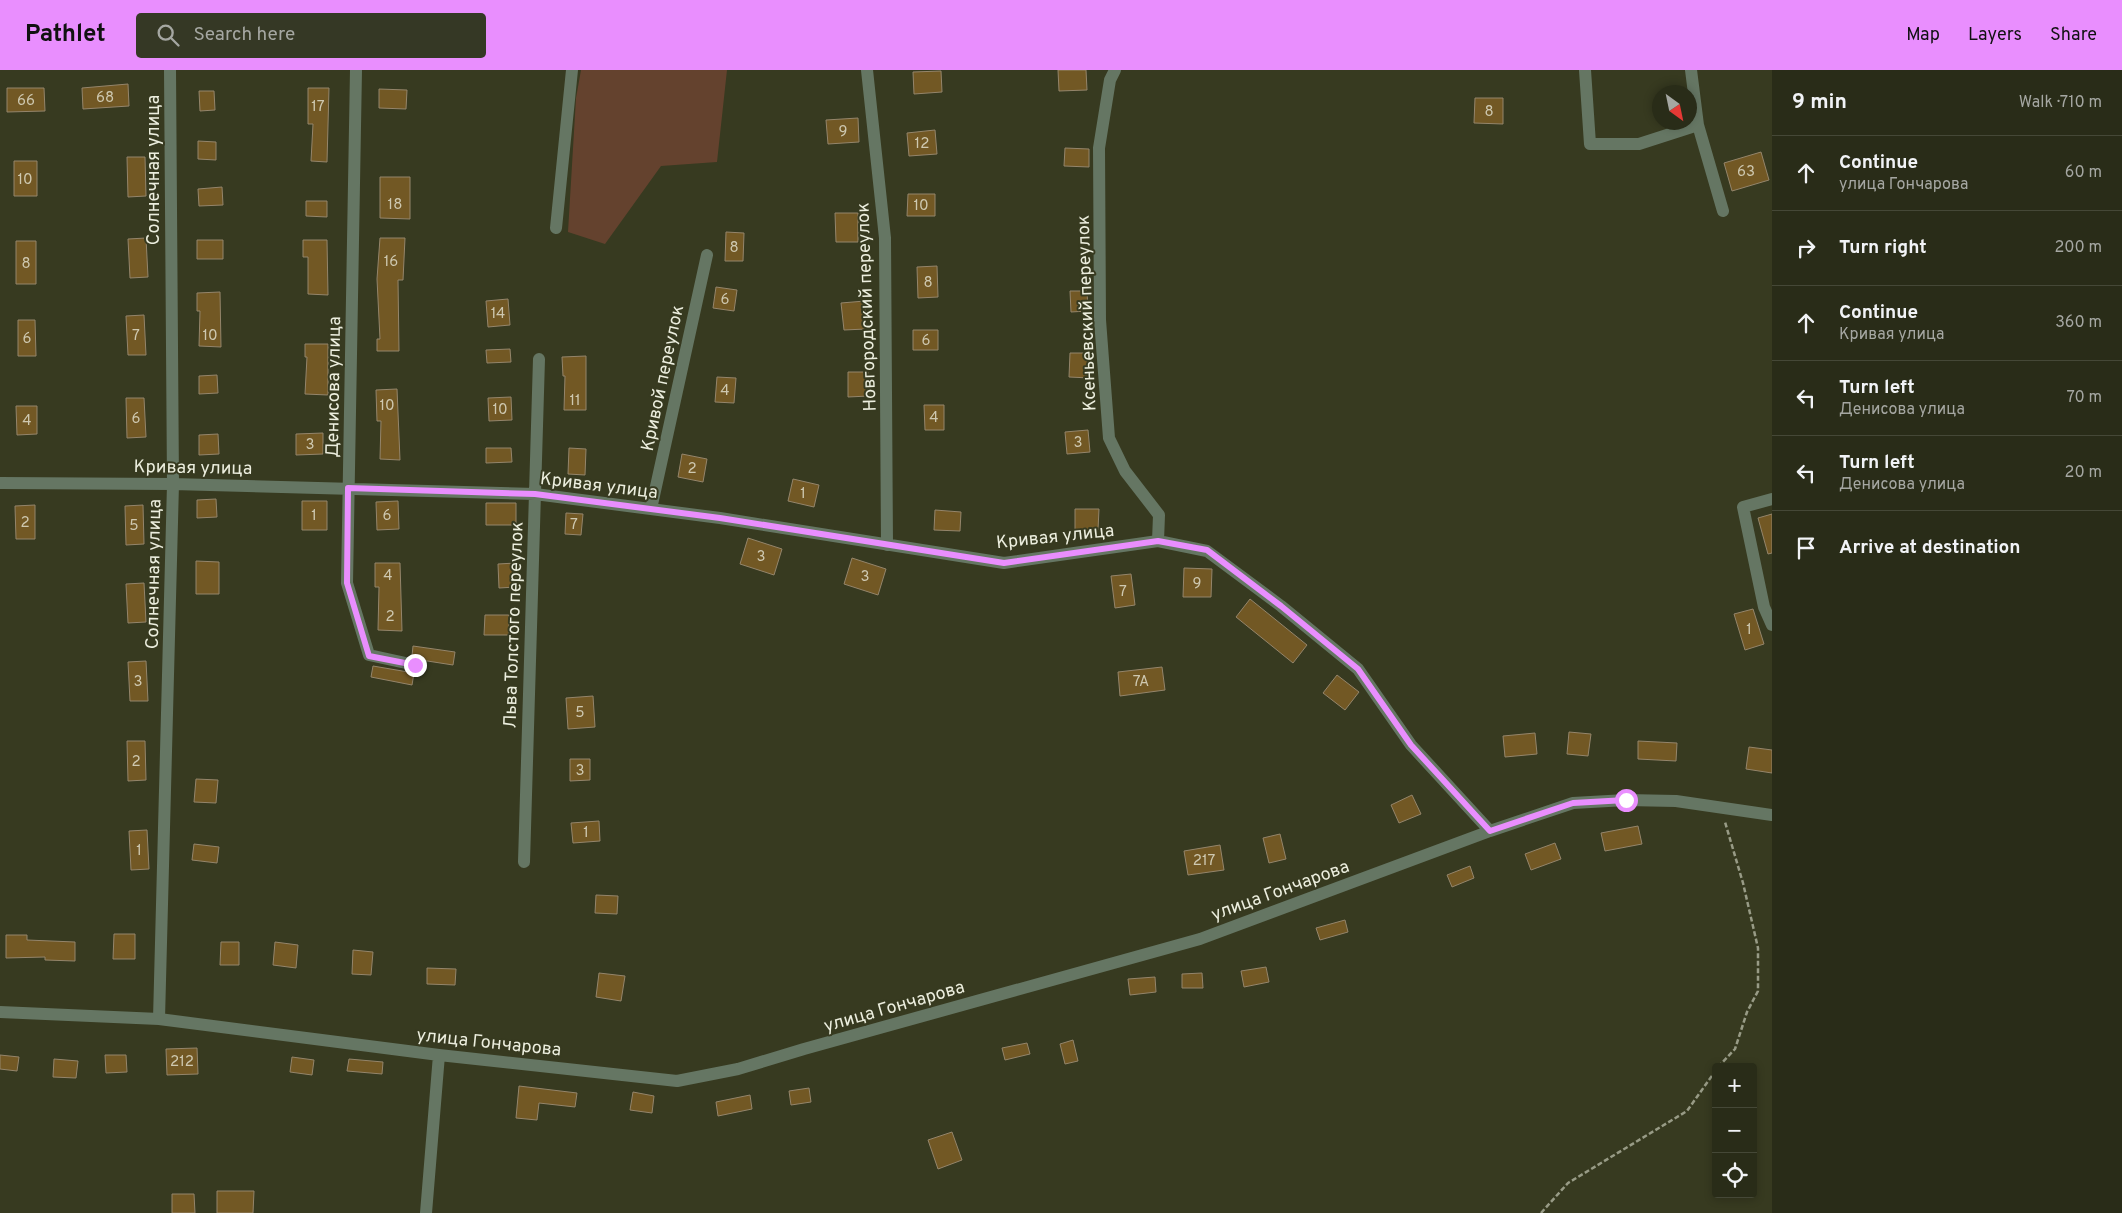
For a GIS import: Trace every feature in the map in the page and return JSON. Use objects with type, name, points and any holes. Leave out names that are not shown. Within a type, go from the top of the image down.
[{"type":"street","name":"Солнечная улица","points":[[159,1019],[173,484],[170,70]]},
{"type":"street","name":"Денисова улица","points":[[356,70],[347,583],[369,656],[415,665]]},
{"type":"street","points":[[556,228],[572,70]]},
{"type":"street","name":"Новгородский переулок","points":[[867,70],[886,238],[887,544]]},
{"type":"street","name":"Ксеньевский переулок","points":[[1115,70],[1110,80],[1099,148],[1100,320],[1109,438],[1125,471],[1159,515],[1158,541]]},
{"type":"street","points":[[1585,70],[1590,144],[1639,144],[1698,125]]},
{"type":"street","points":[[1691,70],[1698,125],[1723,212]]},
{"type":"street","name":"Кривой переулок","points":[[651,509],[707,255]]},
{"type":"street","name":"Льва Толстого переулок","points":[[524,862],[539,359]]},
{"type":"street","name":"Кривая улица","points":[[0,483],[173,484],[535,494],[720,518],[1004,563],[1158,541],[1207,550],[1281,606],[1358,669],[1411,745],[1490,831]]},
{"type":"street","points":[[1772,499],[1743,507],[1764,608],[1772,625]]},
{"type":"street","name":"улица Гончарова","points":[[0,1012],[159,1019],[439,1055],[677,1080],[738,1069],[1200,939],[1490,831],[1573,803],[1626,800],[1676,802],[1772,815]]},
{"type":"street","points":[[426,1213],[439,1055]]},
{"type":"path","points":[[1721,808],[1743,883],[1758,948],[1758,991],[1747,1012],[1735,1049],[1722,1063]]},
{"type":"path","points":[[1541,1213],[1568,1183],[1687,1111],[1712,1076]]},
{"type":"shaded area","points":[[581,70],[727,70],[717,162],[661,166],[605,244],[568,232],[576,98]]},
{"type":"building","points":[[1058,70],[1086,70],[1087,90],[1059,91]]},
{"type":"building","points":[[941,71],[942,92],[914,94],[913,72]]},
{"type":"building","points":[[128,84],[129,106],[83,109],[82,88]]},
{"type":"building","points":[[7,88],[44,88],[45,111],[7,112]]},
{"type":"building","points":[[308,88],[329,88],[327,162],[311,161],[313,124],[308,124]]},
{"type":"building","points":[[379,89],[407,90],[406,109],[379,108]]},
{"type":"building","points":[[199,91],[214,91],[215,110],[200,111]]},
{"type":"building","points":[[1475,98],[1503,98],[1503,124],[1474,123]]},
{"type":"building","points":[[858,118],[859,142],[828,144],[826,120]]},
{"type":"building","points":[[935,130],[937,154],[909,156],[907,133]]},
{"type":"building","points":[[198,141],[216,142],[216,160],[198,159]]},
{"type":"building","points":[[1065,148],[1089,149],[1089,167],[1064,166]]},
{"type":"building","points":[[1761,152],[1769,180],[1732,191],[1724,163]]},
{"type":"building","points":[[127,157],[145,157],[146,196],[128,197]]},
{"type":"building","points":[[14,161],[37,161],[37,196],[14,196]]},
{"type":"building","points":[[380,177],[410,177],[410,219],[380,218]]},
{"type":"building","points":[[222,187],[223,205],[199,206],[198,189]]},
{"type":"building","points":[[908,194],[935,194],[935,216],[907,216]]},
{"type":"building","points":[[306,201],[327,201],[327,217],[306,216]]},
{"type":"building","points":[[835,213],[858,213],[858,242],[836,242]]},
{"type":"building","points":[[726,232],[744,233],[743,261],[725,261]]},
{"type":"building","points":[[146,238],[148,277],[130,278],[128,239]]},
{"type":"building","points":[[380,238],[405,238],[403,280],[398,280],[399,351],[377,351],[377,339],[380,339],[377,279]]},
{"type":"building","points":[[197,240],[223,240],[223,259],[197,259]]},
{"type":"building","points":[[303,240],[327,240],[328,295],[308,294],[308,257],[303,257]]},
{"type":"building","points":[[16,241],[36,241],[36,284],[16,284]]},
{"type":"building","points":[[937,266],[938,297],[918,298],[917,267]]},
{"type":"building","points":[[716,287],[737,290],[734,311],[713,308]]},
{"type":"building","points":[[1070,291],[1087,291],[1088,311],[1071,312]]},
{"type":"building","points":[[220,292],[221,347],[199,346],[200,311],[197,311],[197,293]]},
{"type":"building","points":[[508,299],[510,325],[488,327],[486,301]]},
{"type":"building","points":[[865,301],[866,329],[844,330],[841,303]]},
{"type":"building","points":[[144,315],[146,355],[128,355],[126,316]]},
{"type":"building","points":[[18,320],[35,320],[36,356],[18,356]]},
{"type":"building","points":[[913,330],[938,330],[938,350],[913,350]]},
{"type":"building","points":[[305,344],[328,344],[328,395],[305,394],[307,357],[305,357]]},
{"type":"building","points":[[510,349],[511,362],[487,363],[486,350]]},
{"type":"building","points":[[1070,353],[1091,353],[1090,378],[1069,377]]},
{"type":"building","points":[[586,356],[586,410],[564,410],[565,376],[563,376],[562,357]]},
{"type":"building","points":[[848,372],[868,372],[869,396],[848,397]]},
{"type":"building","points":[[217,375],[218,393],[199,394],[199,376]]},
{"type":"building","points":[[717,377],[736,378],[734,403],[715,402]]},
{"type":"building","points":[[397,389],[400,460],[380,459],[381,421],[377,421],[376,390]]},
{"type":"building","points":[[511,397],[512,420],[489,421],[488,398]]},
{"type":"building","points":[[126,398],[144,398],[146,437],[127,438]]},
{"type":"building","points":[[924,405],[944,405],[944,430],[925,430]]},
{"type":"building","points":[[16,406],[37,406],[37,434],[17,435]]},
{"type":"building","points":[[1088,430],[1090,452],[1067,454],[1065,432]]},
{"type":"building","points":[[323,433],[323,454],[296,455],[296,434]]},
{"type":"building","points":[[218,434],[219,454],[199,455],[199,435]]},
{"type":"building","points":[[486,448],[511,448],[512,462],[486,463]]},
{"type":"building","points":[[569,448],[586,449],[585,475],[568,474]]},
{"type":"building","points":[[682,454],[707,459],[703,482],[678,477]]},
{"type":"building","points":[[793,479],[819,485],[814,507],[788,501]]},
{"type":"building","points":[[216,499],[217,517],[197,518],[197,500]]},
{"type":"building","points":[[302,501],[327,501],[327,530],[302,530]]},
{"type":"building","points":[[398,501],[399,529],[377,530],[376,502]]},
{"type":"building","points":[[486,503],[516,503],[516,525],[486,525]]},
{"type":"building","points":[[35,505],[35,539],[16,539],[15,506]]},
{"type":"building","points":[[143,505],[144,544],[126,545],[125,506]]},
{"type":"building","points":[[1075,509],[1099,509],[1098,530],[1075,530]]},
{"type":"building","points":[[935,510],[961,512],[960,531],[934,530]]},
{"type":"building","points":[[566,513],[583,514],[581,535],[565,534]]},
{"type":"building","points":[[1772,514],[1772,553],[1768,554],[1758,518]]},
{"type":"building","points":[[748,538],[782,549],[774,575],[740,564]]},
{"type":"building","points":[[852,558],[886,569],[878,595],[844,584]]},
{"type":"building","points":[[196,561],[219,562],[219,594],[196,594]]},
{"type":"building","points":[[375,563],[400,563],[402,631],[378,630],[379,587],[375,587]]},
{"type":"building","points":[[516,563],[516,587],[499,588],[498,564]]},
{"type":"building","points":[[1184,568],[1212,569],[1211,597],[1183,597]]},
{"type":"building","points":[[1131,574],[1135,605],[1115,608],[1111,576]]},
{"type":"building","points":[[144,583],[146,622],[128,623],[126,584]]},
{"type":"building","points":[[1250,599],[1307,645],[1293,663],[1236,617]]},
{"type":"building","points":[[1753,609],[1764,644],[1745,650],[1734,614]]},
{"type":"building","points":[[485,615],[509,615],[509,635],[484,635]]},
{"type":"building","points":[[413,646],[455,652],[453,665],[421,660],[412,656]]},
{"type":"building","points":[[146,661],[148,701],[130,701],[128,662]]},
{"type":"building","points":[[373,666],[414,673],[412,685],[371,677]]},
{"type":"building","points":[[1162,667],[1165,690],[1120,696],[1118,672]]},
{"type":"building","points":[[1337,675],[1359,692],[1345,710],[1323,693]]},
{"type":"building","points":[[593,696],[595,727],[568,729],[566,698]]},
{"type":"building","points":[[1569,732],[1591,734],[1588,756],[1567,754]]},
{"type":"building","points":[[1535,733],[1537,754],[1505,757],[1503,736]]},
{"type":"building","points":[[127,741],[145,741],[146,780],[128,781]]},
{"type":"building","points":[[1638,741],[1677,743],[1676,761],[1638,759]]},
{"type":"building","points":[[1749,747],[1772,750],[1772,773],[1746,769]]},
{"type":"building","points":[[570,759],[590,759],[590,780],[570,781]]},
{"type":"building","points":[[196,779],[218,780],[216,803],[194,802]]},
{"type":"building","points":[[1412,795],[1421,814],[1399,823],[1391,805]]},
{"type":"building","points":[[599,821],[600,841],[573,843],[571,823]]},
{"type":"building","points":[[1638,826],[1642,844],[1605,851],[1601,833]]},
{"type":"building","points":[[147,830],[149,869],[131,870],[129,831]]},
{"type":"building","points":[[1280,834],[1286,859],[1269,863],[1263,838]]},
{"type":"building","points":[[1555,843],[1561,859],[1531,870],[1525,854]]},
{"type":"building","points":[[194,844],[219,847],[217,863],[192,860]]},
{"type":"building","points":[[1220,845],[1224,870],[1188,875],[1184,851]]},
{"type":"building","points":[[1470,866],[1474,878],[1452,887],[1447,875]]},
{"type":"building","points":[[596,895],[618,896],[617,914],[595,913]]},
{"type":"building","points":[[1345,920],[1348,932],[1320,940],[1316,928]]},
{"type":"building","points":[[114,934],[135,934],[135,959],[113,959]]},
{"type":"building","points":[[6,935],[27,935],[27,940],[75,942],[75,961],[45,960],[45,957],[6,958]]},
{"type":"building","points":[[221,942],[239,942],[239,965],[220,965]]},
{"type":"building","points":[[275,942],[298,945],[296,968],[273,965]]},
{"type":"building","points":[[353,950],[373,952],[371,975],[352,974]]},
{"type":"building","points":[[1266,967],[1269,982],[1244,987],[1241,971]]},
{"type":"building","points":[[427,968],[456,969],[455,985],[427,984]]},
{"type":"building","points":[[599,973],[625,976],[621,1001],[596,997]]},
{"type":"building","points":[[1202,973],[1203,988],[1182,988],[1182,974]]},
{"type":"building","points":[[1155,977],[1156,992],[1130,995],[1128,979]]},
{"type":"building","points":[[1073,1040],[1078,1061],[1065,1064],[1060,1044]]},
{"type":"building","points":[[1027,1043],[1030,1054],[1005,1060],[1002,1048]]},
{"type":"building","points":[[197,1048],[198,1074],[167,1075],[166,1049]]},
{"type":"building","points":[[0,1055],[19,1057],[17,1071],[0,1069]]},
{"type":"building","points":[[105,1055],[126,1055],[127,1072],[106,1073]]},
{"type":"building","points":[[292,1057],[314,1060],[312,1075],[290,1072]]},
{"type":"building","points":[[54,1059],[78,1061],[76,1078],[53,1077]]},
{"type":"building","points":[[349,1059],[383,1062],[382,1074],[347,1071]]},
{"type":"building","points":[[519,1086],[577,1093],[575,1107],[539,1103],[537,1120],[516,1118]]},
{"type":"building","points":[[809,1088],[811,1102],[791,1105],[789,1091]]},
{"type":"building","points":[[633,1092],[654,1096],[652,1113],[630,1110]]},
{"type":"building","points":[[750,1095],[752,1109],[718,1116],[716,1102]]},
{"type":"building","points":[[952,1132],[962,1160],[938,1169],[928,1140]]},
{"type":"building","points":[[217,1191],[254,1191],[253,1213],[217,1213]]},
{"type":"building","points":[[172,1194],[194,1194],[195,1213],[172,1213]]},
{"type":"route","points":[[415,665],[369,656],[347,583],[348,488],[535,494],[720,518],[1004,563],[1158,541],[1207,550],[1281,606],[1358,669],[1411,745],[1490,831],[1535,814],[1573,803],[1626,800]]}]
